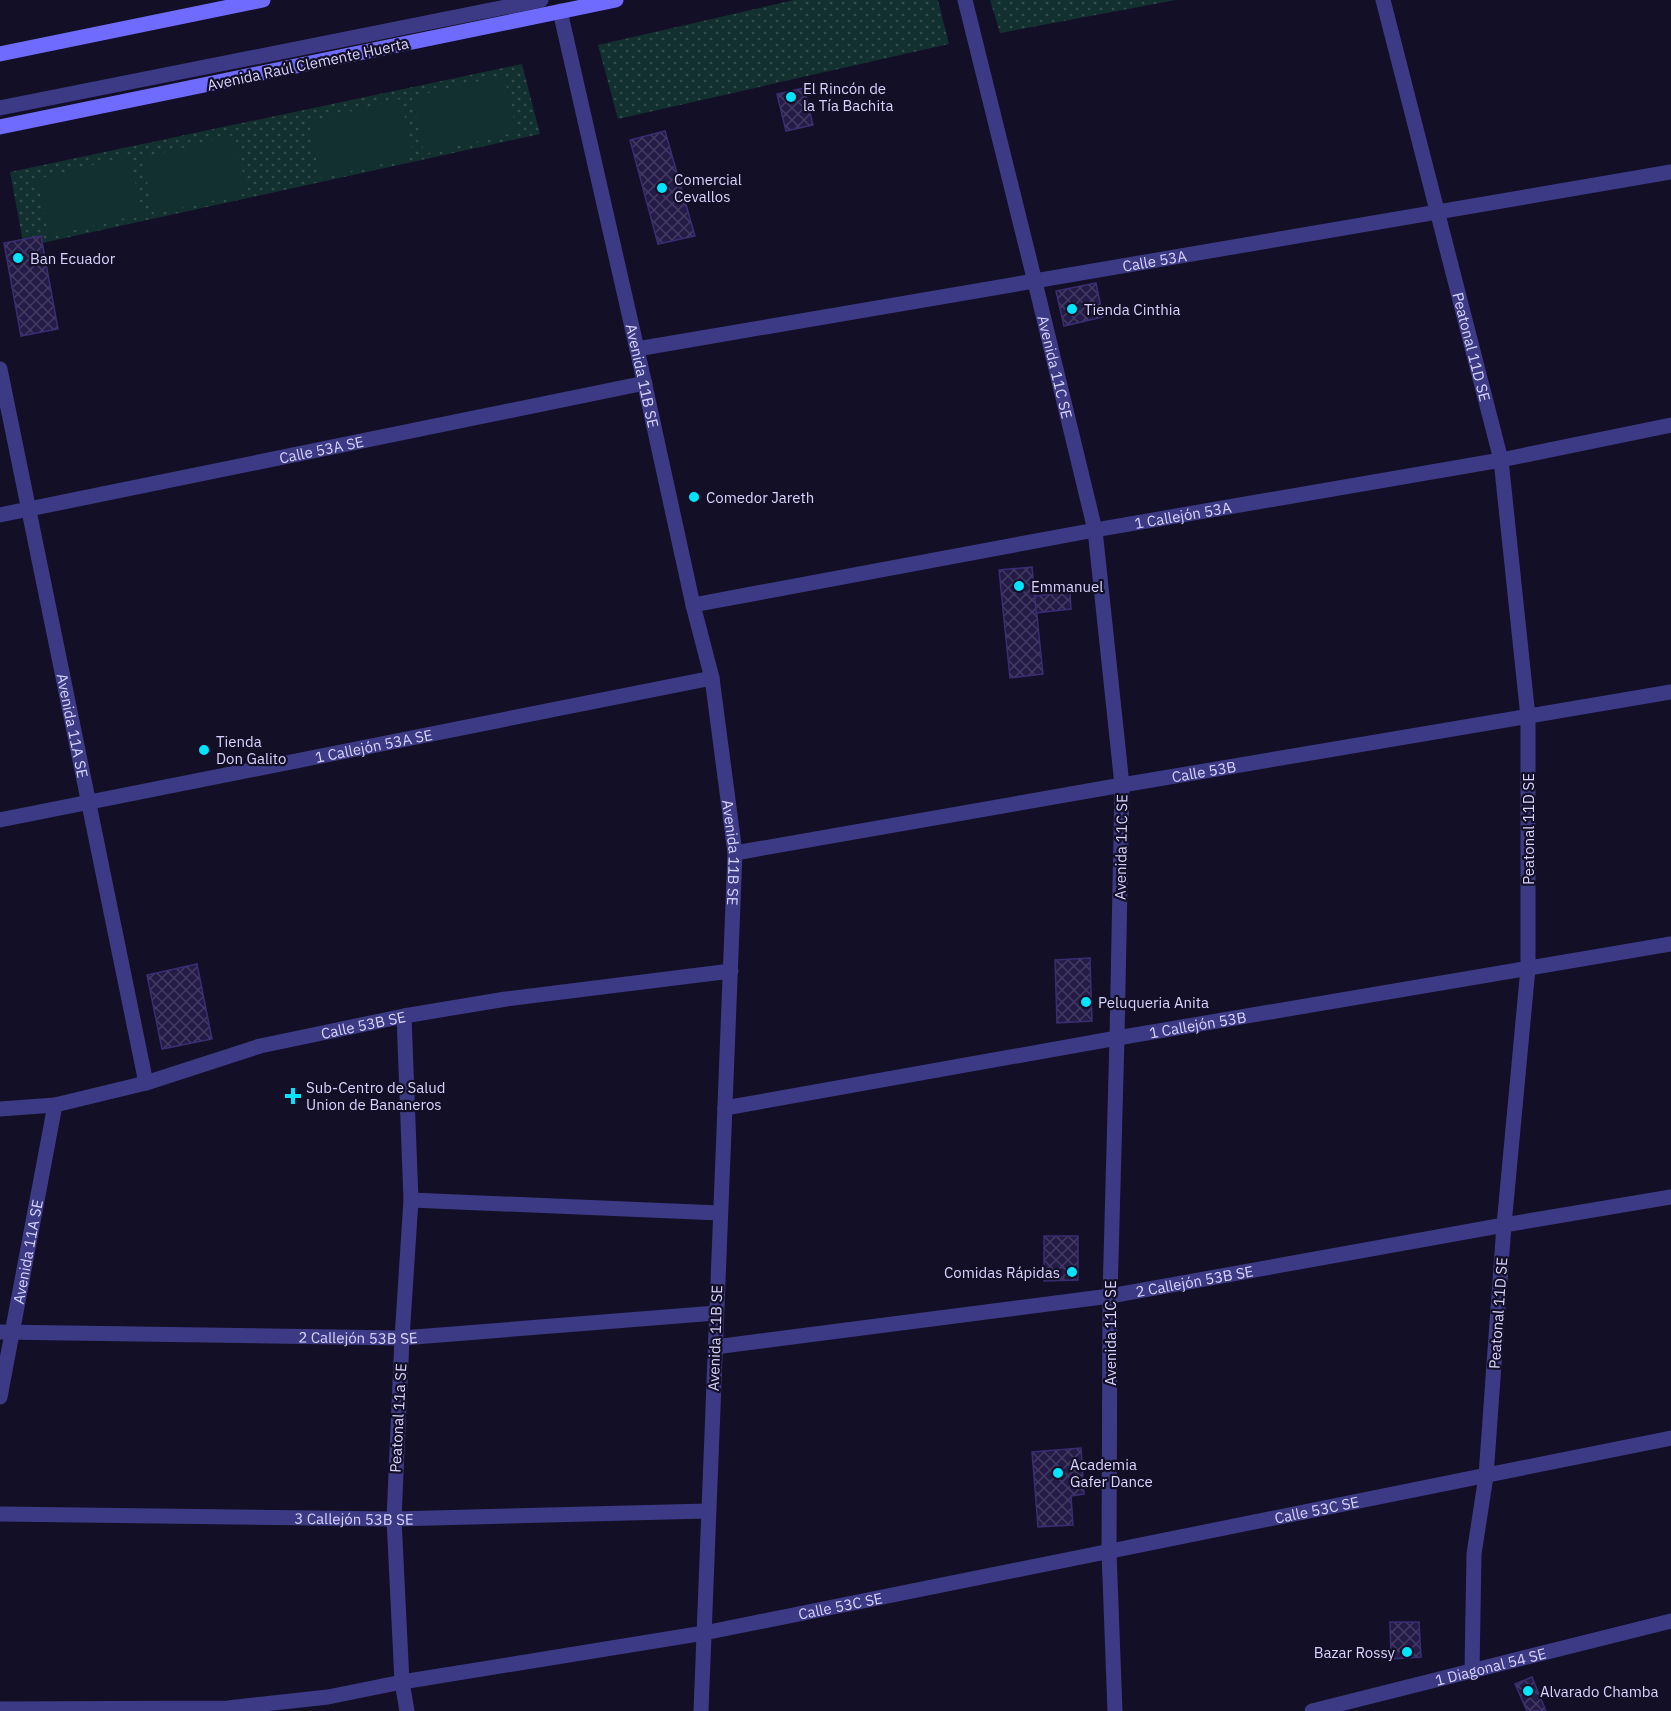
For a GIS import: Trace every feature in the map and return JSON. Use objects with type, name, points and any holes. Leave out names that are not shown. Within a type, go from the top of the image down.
[{"type":"main road","points":[[0,54],[263,0]]},
{"type":"main road","name":"Avenida Raúl Clemente Huerta","points":[[0,127],[616,0]]},
{"type":"street","points":[[0,108],[541,0]]},
{"type":"street","name":"Avenida 11C SE","points":[[965,0],[1095,530],[1122,785],[1110,1296],[1110,1552],[1115,1711]]},
{"type":"street","name":"Peatonal 11D SE","points":[[1383,0],[1501,460],[1528,717],[1528,969],[1504,1225],[1486,1476],[1474,1554],[1472,1671]]},
{"type":"street","name":"Avenida 11B SE","points":[[561,11],[693,605],[712,678],[735,853],[701,1711]]},
{"type":"street","name":"Calle 53A","points":[[637,349],[1671,172]]},
{"type":"street","name":"Avenida 11A SE","points":[[0,369],[147,1083]]},
{"type":"street","name":"Calle 53A SE","points":[[0,515],[645,383]]},
{"type":"street","name":"1 Callejón 53A","points":[[693,605],[1095,530],[1501,460],[1671,425]]},
{"type":"street","name":"1 Callejón 53A SE","points":[[0,820],[712,678]]},
{"type":"street","name":"Calle 53B","points":[[735,853],[1671,692]]},
{"type":"street","name":"1 Callejón 53B","points":[[725,1108],[1117,1038],[1671,944]]},
{"type":"street","name":"Calle 53B SE","points":[[0,1109],[55,1105],[147,1083],[260,1046],[404,1016],[506,999],[731,971]]},
{"type":"street","name":"Peatonal 11a SE","points":[[404,1016],[411,1200],[394,1520],[402,1682],[407,1711]]},
{"type":"street","name":"Avenida 11A SE","points":[[0,1397],[6,1332],[55,1105]]},
{"type":"street","name":"2 Callejón 53B SE","points":[[715,1347],[1110,1296],[1671,1197]]},
{"type":"street","points":[[411,1200],[720,1213]]},
{"type":"street","name":"2 Callejón 53B SE","points":[[6,1332],[402,1338],[716,1313]]},
{"type":"street","name":"Calle 53C SE","points":[[0,1709],[228,1708],[328,1696],[704,1633],[1671,1438]]},
{"type":"street","name":"3 Callejón 53B SE","points":[[0,1514],[394,1520],[708,1511]]},
{"type":"street","name":"1 Diagonal 54 SE","points":[[1312,1711],[1671,1621]]},
{"type":"green space","points":[[794,0],[938,0],[949,44],[618,119],[598,45]]},
{"type":"green space","points":[[990,0],[1176,0],[1000,33]]},
{"type":"green space","points":[[522,64],[540,134],[24,247],[10,172]]},
{"type":"green space","points":[[504,75],[517,132],[424,154],[412,97]]},
{"type":"green space","points":[[401,99],[414,157],[320,178],[309,122]]},
{"type":"green space","points":[[234,135],[248,193],[154,214],[142,158]]},
{"type":"green space","points":[[129,156],[143,214],[49,236],[37,179]]},
{"type":"building","points":[[804,88],[813,125],[786,131],[777,94]]},
{"type":"building","name":"Comercial Cevallos","points":[[665,131],[695,236],[658,244],[630,140]]},
{"type":"building","points":[[41,236],[58,329],[21,336],[4,243]]},
{"type":"building","points":[[1096,283],[1103,317],[1064,326],[1056,291]]},
{"type":"building","points":[[1032,567],[1043,674],[1010,678],[999,570]]},
{"type":"building","points":[[1070,592],[1071,609],[1036,613],[1035,596]]},
{"type":"building","points":[[1090,958],[1092,1021],[1057,1023],[1055,960]]},
{"type":"building","points":[[197,964],[212,1039],[162,1049],[147,975]]},
{"type":"building","points":[[1044,1236],[1078,1236],[1078,1280],[1044,1281]]},
{"type":"building","name":"Academia Gafer Dance","points":[[1081,1448],[1084,1494],[1071,1496],[1073,1525],[1038,1527],[1032,1452]]},
{"type":"building","points":[[1390,1622],[1419,1622],[1421,1657],[1391,1659]]},
{"type":"building","points":[[1532,1677],[1546,1711],[1527,1711],[1515,1684]]},
{"type":"place","name":"El Rincón de la Tía Bachita","points":[[791,97]]},
{"type":"place","name":"Comercial Cevallos","points":[[662,188]]},
{"type":"place","name":"Ban Ecuador","points":[[18,258]]},
{"type":"place","name":"Tienda Cinthia","points":[[1072,309]]},
{"type":"place","name":"Comedor Jareth","points":[[694,497]]},
{"type":"place","name":"Emmanuel","points":[[1019,586]]},
{"type":"place","name":"Tienda Don Galito","points":[[204,750]]},
{"type":"place","name":"Peluqueria Anita","points":[[1086,1002]]},
{"type":"place","name":"Sub-Centro de Salud Union de Bananeros","points":[[293,1096]]},
{"type":"place","name":"Comidas Rápidas","points":[[1072,1272]]},
{"type":"place","name":"Academia Gafer Dance","points":[[1058,1473]]},
{"type":"place","name":"Bazar Rossy","points":[[1407,1652]]},
{"type":"place","name":"Alvarado Chamba","points":[[1528,1691]]}]
